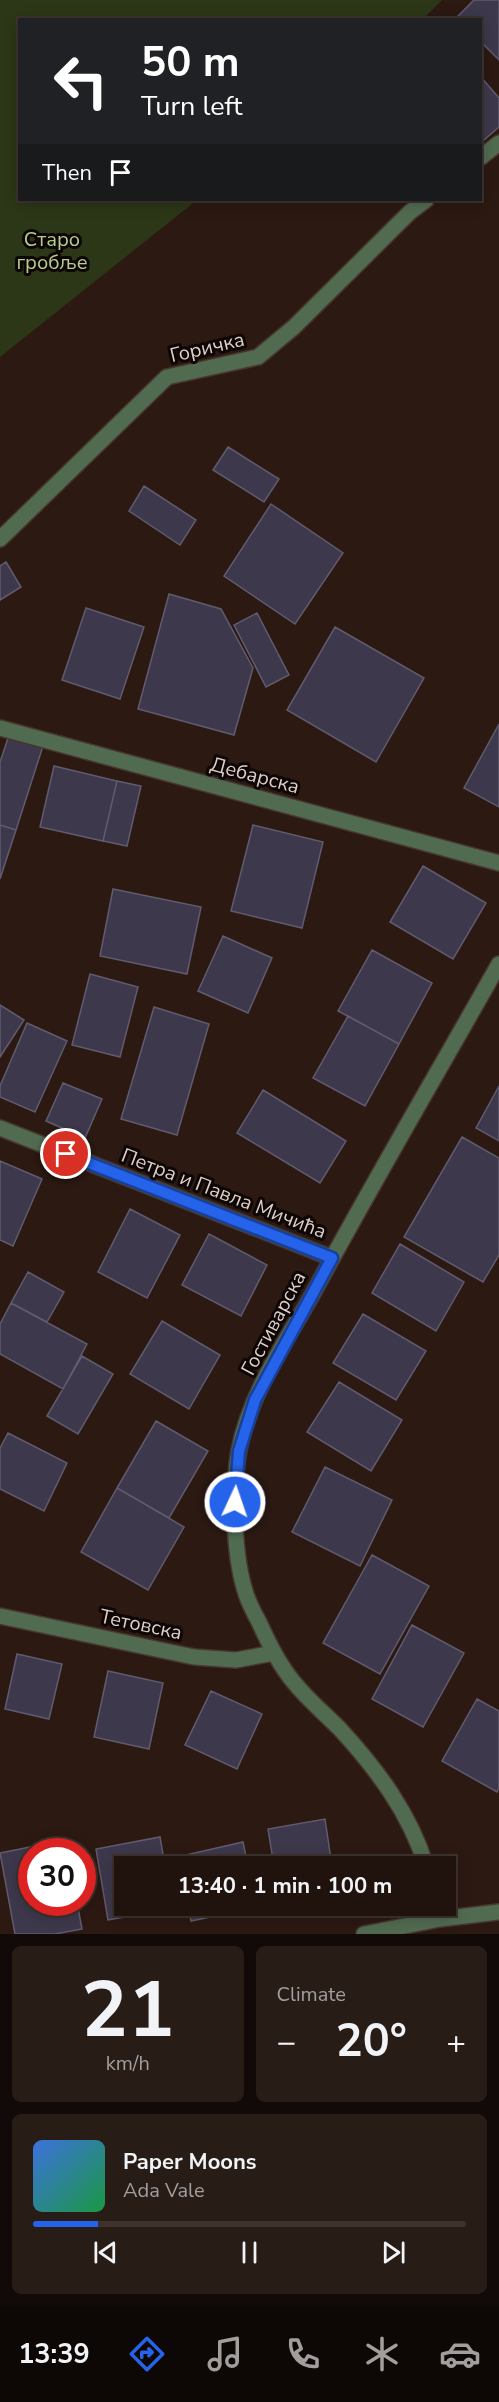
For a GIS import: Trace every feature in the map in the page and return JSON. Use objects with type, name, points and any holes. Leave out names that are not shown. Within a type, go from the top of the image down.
[{"type":"street","points":[[482,156],[499,143]]},
{"type":"street","name":"Горичка","points":[[0,539],[167,377],[258,357],[294,327],[410,212],[425,201]]},
{"type":"street","name":"Дебарска","points":[[0,728],[499,863]]},
{"type":"street","name":"Гостиварска","points":[[423,1856],[408,1817],[385,1784],[338,1728],[291,1679],[274,1653],[246,1593],[235,1520],[239,1451],[255,1400],[332,1258],[499,964]]},
{"type":"street","name":"Петра и Павла Мичића","points":[[0,1128],[332,1258]]},
{"type":"street","name":"Тетовска","points":[[0,1616],[194,1657],[236,1660],[274,1653]]},
{"type":"street","points":[[456,1912],[499,1912]]},
{"type":"street","points":[[364,1934],[425,1916]]},
{"type":"green space","name":"Старо гробље","points":[[0,0],[442,0],[424,18],[18,18],[18,201],[196,201],[0,357]]},
{"type":"building","points":[[474,0],[499,0],[499,60],[482,43],[482,18],[457,17]]},
{"type":"building","points":[[482,78],[499,98],[499,127],[483,141]]},
{"type":"building","points":[[228,447],[279,479],[264,502],[213,470]]},
{"type":"building","points":[[144,486],[196,520],[180,545],[129,511]]},
{"type":"building","points":[[271,504],[343,553],[295,624],[224,576]]},
{"type":"building","points":[[6,562],[21,587],[0,600],[0,566]]},
{"type":"building","points":[[169,594],[221,609],[253,668],[234,735],[138,709]]},
{"type":"building","points":[[86,608],[144,627],[120,699],[62,680]]},
{"type":"building","points":[[257,613],[289,675],[266,687],[234,625]]},
{"type":"building","points":[[335,627],[424,678],[376,762],[287,710]]},
{"type":"building","points":[[499,724],[499,807],[464,788]]},
{"type":"building","points":[[9,735],[43,746],[16,830],[0,825],[0,762]]},
{"type":"building","points":[[54,766],[117,781],[103,841],[40,827]]},
{"type":"building","points":[[117,781],[141,786],[127,846],[103,841]]},
{"type":"building","points":[[0,825],[16,830],[0,879]]},
{"type":"building","points":[[253,825],[323,842],[302,928],[231,911]]},
{"type":"building","points":[[423,866],[486,903],[453,959],[390,922]]},
{"type":"building","points":[[113,889],[201,907],[187,974],[100,956]]},
{"type":"building","points":[[223,936],[272,958],[248,1013],[198,991]]},
{"type":"building","points":[[372,950],[432,983],[399,1044],[338,1011]]},
{"type":"building","points":[[90,974],[138,987],[120,1057],[72,1045]]},
{"type":"building","points":[[0,1005],[24,1020],[0,1057]]},
{"type":"building","points":[[154,1007],[209,1024],[177,1135],[121,1119]]},
{"type":"building","points":[[348,1016],[399,1044],[365,1106],[313,1078]]},
{"type":"building","points":[[27,1023],[67,1041],[35,1112],[0,1097],[0,1086]]},
{"type":"building","points":[[63,1083],[102,1099],[85,1138],[46,1121]]},
{"type":"building","points":[[499,1086],[499,1141],[476,1128]]},
{"type":"building","points":[[263,1090],[346,1141],[320,1183],[237,1133]]},
{"type":"building","points":[[462,1137],[499,1158],[499,1255],[483,1282],[404,1237]]},
{"type":"building","points":[[0,1161],[42,1179],[13,1246],[0,1240]]},
{"type":"building","points":[[130,1209],[180,1235],[147,1298],[98,1272]]},
{"type":"building","points":[[209,1234],[267,1265],[241,1316],[182,1285]]},
{"type":"building","points":[[400,1244],[464,1282],[436,1331],[372,1293]]},
{"type":"building","points":[[28,1272],[64,1292],[47,1322],[11,1303]]},
{"type":"building","points":[[11,1303],[87,1344],[63,1389],[0,1354],[0,1324]]},
{"type":"building","points":[[363,1314],[426,1351],[396,1400],[333,1363]]},
{"type":"building","points":[[162,1321],[220,1355],[189,1409],[130,1374]]},
{"type":"building","points":[[82,1356],[113,1374],[78,1434],[47,1416]]},
{"type":"building","points":[[339,1382],[402,1420],[371,1471],[307,1432]]},
{"type":"building","points":[[156,1421],[208,1451],[169,1518],[117,1488]]},
{"type":"building","points":[[8,1433],[67,1463],[44,1511],[0,1489],[0,1448]]},
{"type":"building","points":[[325,1467],[392,1500],[360,1566],[292,1532]]},
{"type":"building","points":[[117,1488],[184,1527],[148,1590],[81,1552]]},
{"type":"building","points":[[372,1555],[429,1586],[380,1674],[323,1643]]},
{"type":"building","points":[[412,1625],[464,1653],[423,1727],[372,1699]]},
{"type":"building","points":[[17,1654],[62,1664],[49,1719],[5,1709]]},
{"type":"building","points":[[108,1671],[163,1683],[149,1749],[94,1737]]},
{"type":"building","points":[[211,1691],[262,1714],[237,1769],[185,1745]]},
{"type":"building","points":[[477,1699],[499,1711],[499,1788],[497,1792],[442,1761]]},
{"type":"building","points":[[325,1819],[331,1856],[272,1856],[268,1829]]},
{"type":"building","points":[[160,1837],[163,1856],[114,1856],[114,1916],[132,1916],[108,1920],[96,1849]]},
{"type":"building","points":[[243,1842],[246,1856],[181,1856]]},
{"type":"building","points":[[18,1849],[18,1916],[80,1916],[82,1929],[55,1934],[15,1934],[0,1853]]},
{"type":"building","points":[[190,1916],[215,1916],[191,1921]]},
{"type":"route","points":[[66,1154],[332,1258],[255,1400],[239,1451],[235,1502]]}]
